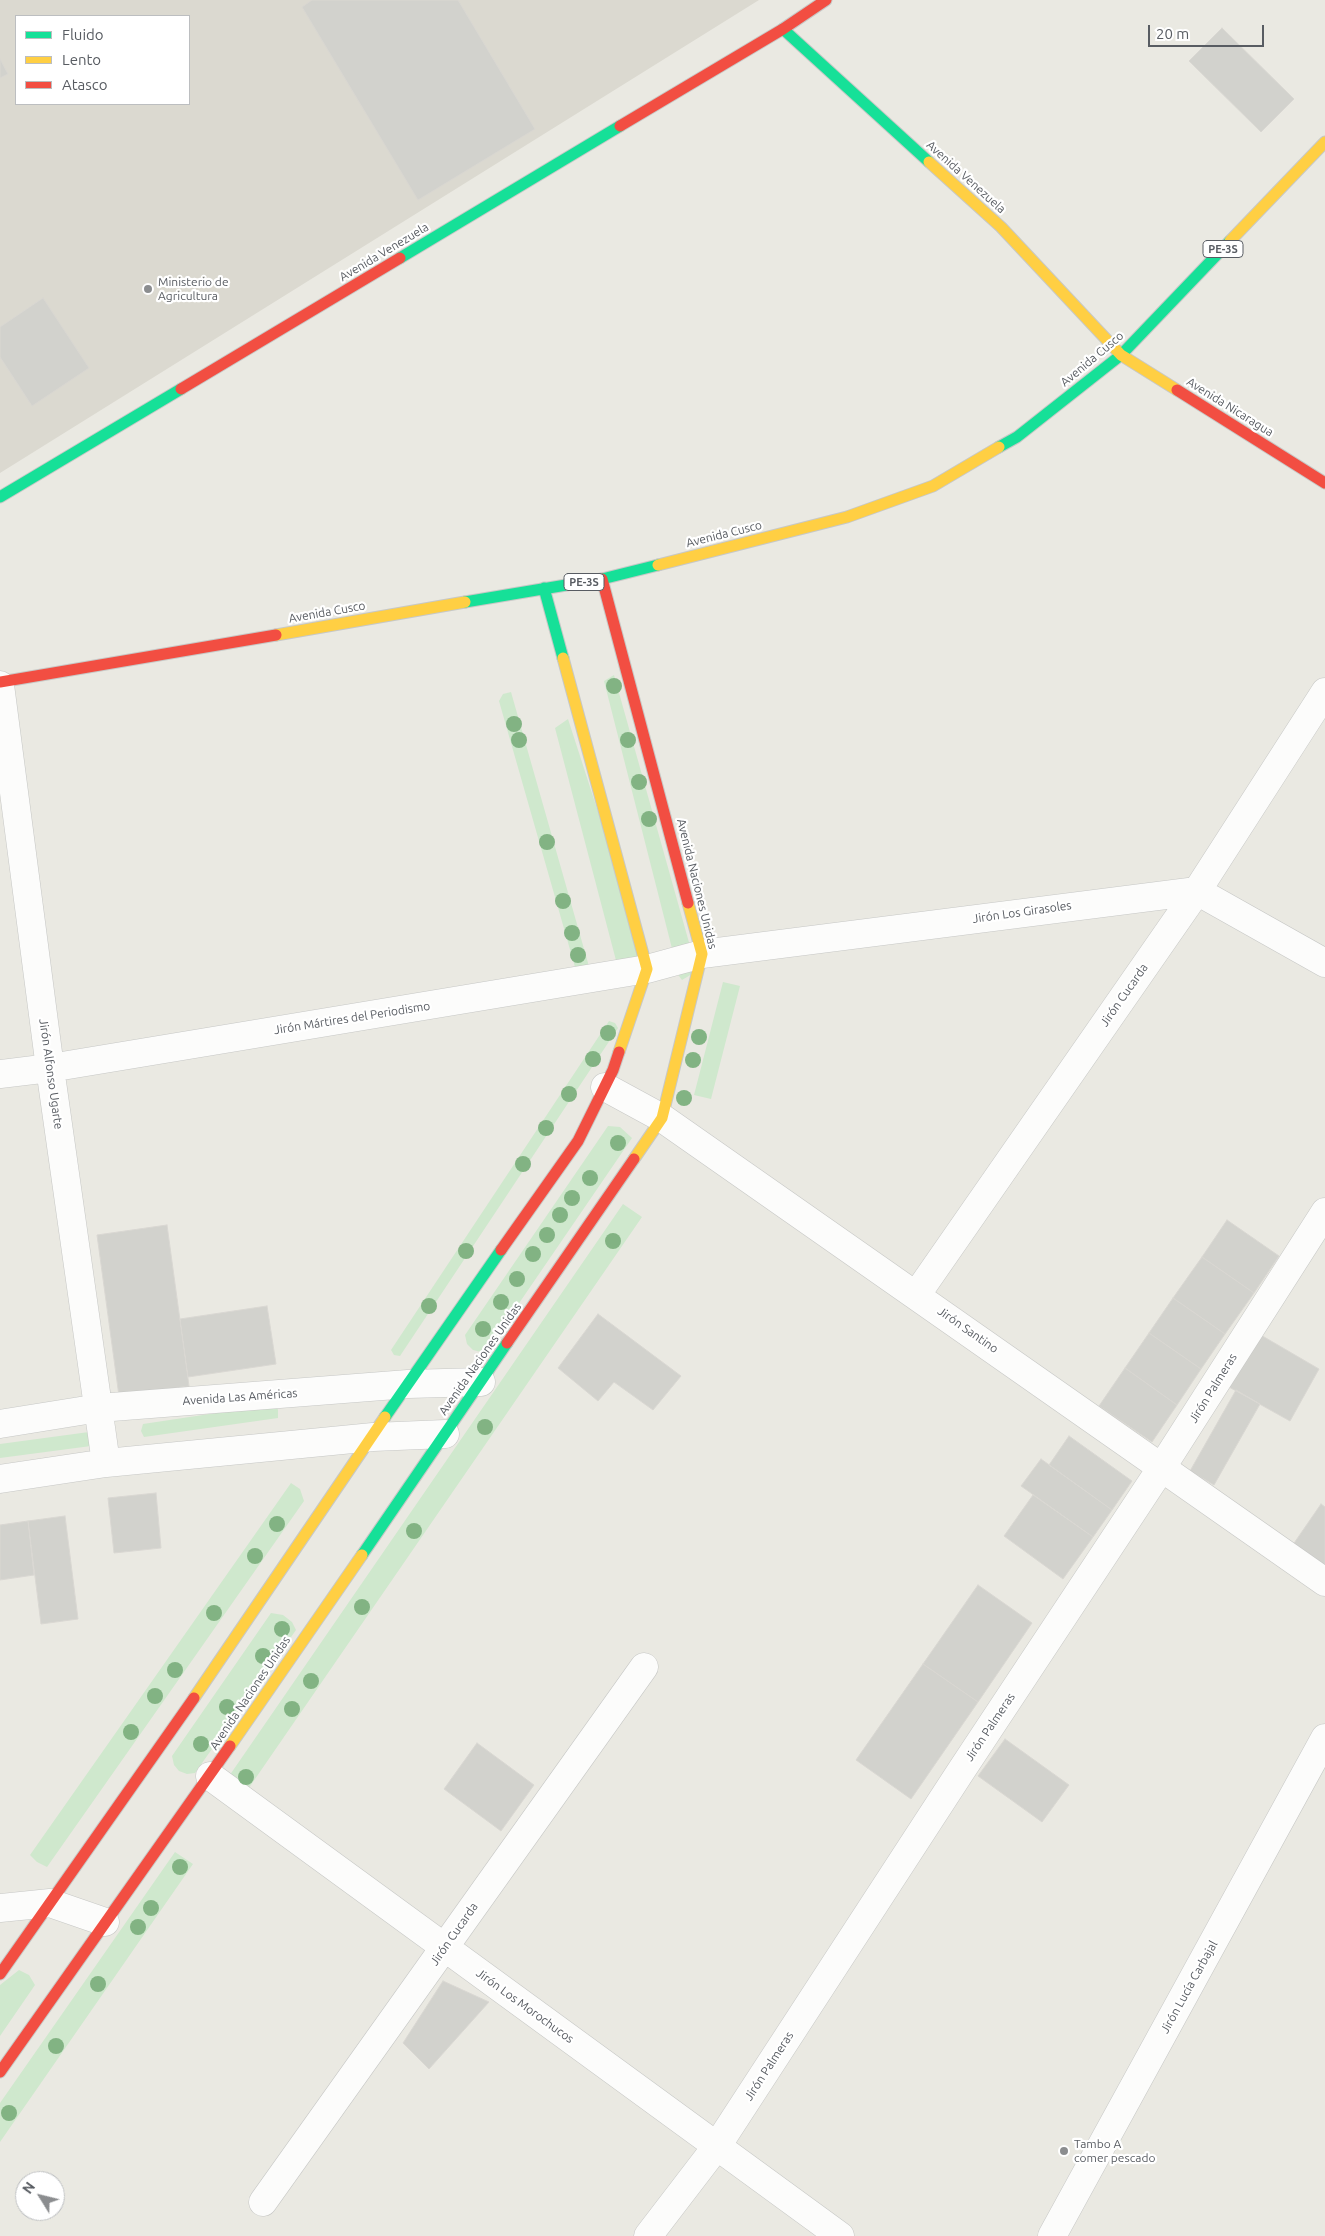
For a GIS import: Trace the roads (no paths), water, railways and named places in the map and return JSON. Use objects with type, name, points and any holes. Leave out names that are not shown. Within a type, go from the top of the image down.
[{"type":"main road","name":"Avenida Venezuela","points":[[0,497],[783,30],[826,0]]},
{"type":"main road","name":"Avenida Venezuela","points":[[783,30],[1001,227],[1121,355]]},
{"type":"main road","name":"Avenida Cusco","points":[[0,684],[602,578],[847,517],[933,486],[1017,437],[1121,355],[1325,142]]},
{"type":"main road","name":"Avenida Nicaragua","points":[[1121,355],[1325,483]]},
{"type":"main road","name":"Avenida Naciones Unidas","points":[[0,2072],[210,1776],[662,1118],[702,954],[602,578]]},
{"type":"main road","points":[[0,1974],[578,1141],[613,1070],[647,969],[544,588]]},
{"type":"street","name":"Jirón Alfonso Ugarte","points":[[0,684],[50,1068],[106,1463]]},
{"type":"street","name":"Jirón Cucarda","points":[[917,1294],[1197,891],[1325,692]]},
{"type":"street","name":"Jirón Los Girasoles","points":[[702,954],[1197,891]]},
{"type":"street","points":[[1197,891],[1325,962]]},
{"type":"street","name":"Jirón Mártires del Periodismo","points":[[0,1074],[50,1068],[647,969],[702,954]]},
{"type":"street","name":"Jirón Santino","points":[[605,1087],[662,1118],[917,1294],[1325,1582]]},
{"type":"street","name":"Jirón Palmeras","points":[[648,2236],[717,2146],[1162,1467],[1325,1212]]},
{"type":"street","name":"Avenida Las Américas","points":[[0,1424],[99,1408],[408,1384],[481,1382]]},
{"type":"street","points":[[0,1479],[106,1463],[373,1437],[445,1434]]},
{"type":"street","name":"Jirón Cucarda","points":[[263,2202],[644,1667]]},
{"type":"street","name":"Jirón Lucía Carbajal","points":[[1052,2236],[1325,1738]]},
{"type":"street","name":"Jirón Los Morochucos","points":[[210,1776],[840,2236]]},
{"type":"street","points":[[0,1908],[50,1903],[105,1922]]},
{"type":"place","name":"Ministerio de Agricultura","points":[[148,289]]},
{"type":"place","name":"Tambo A comer pescado","points":[[1064,2151]]}]
